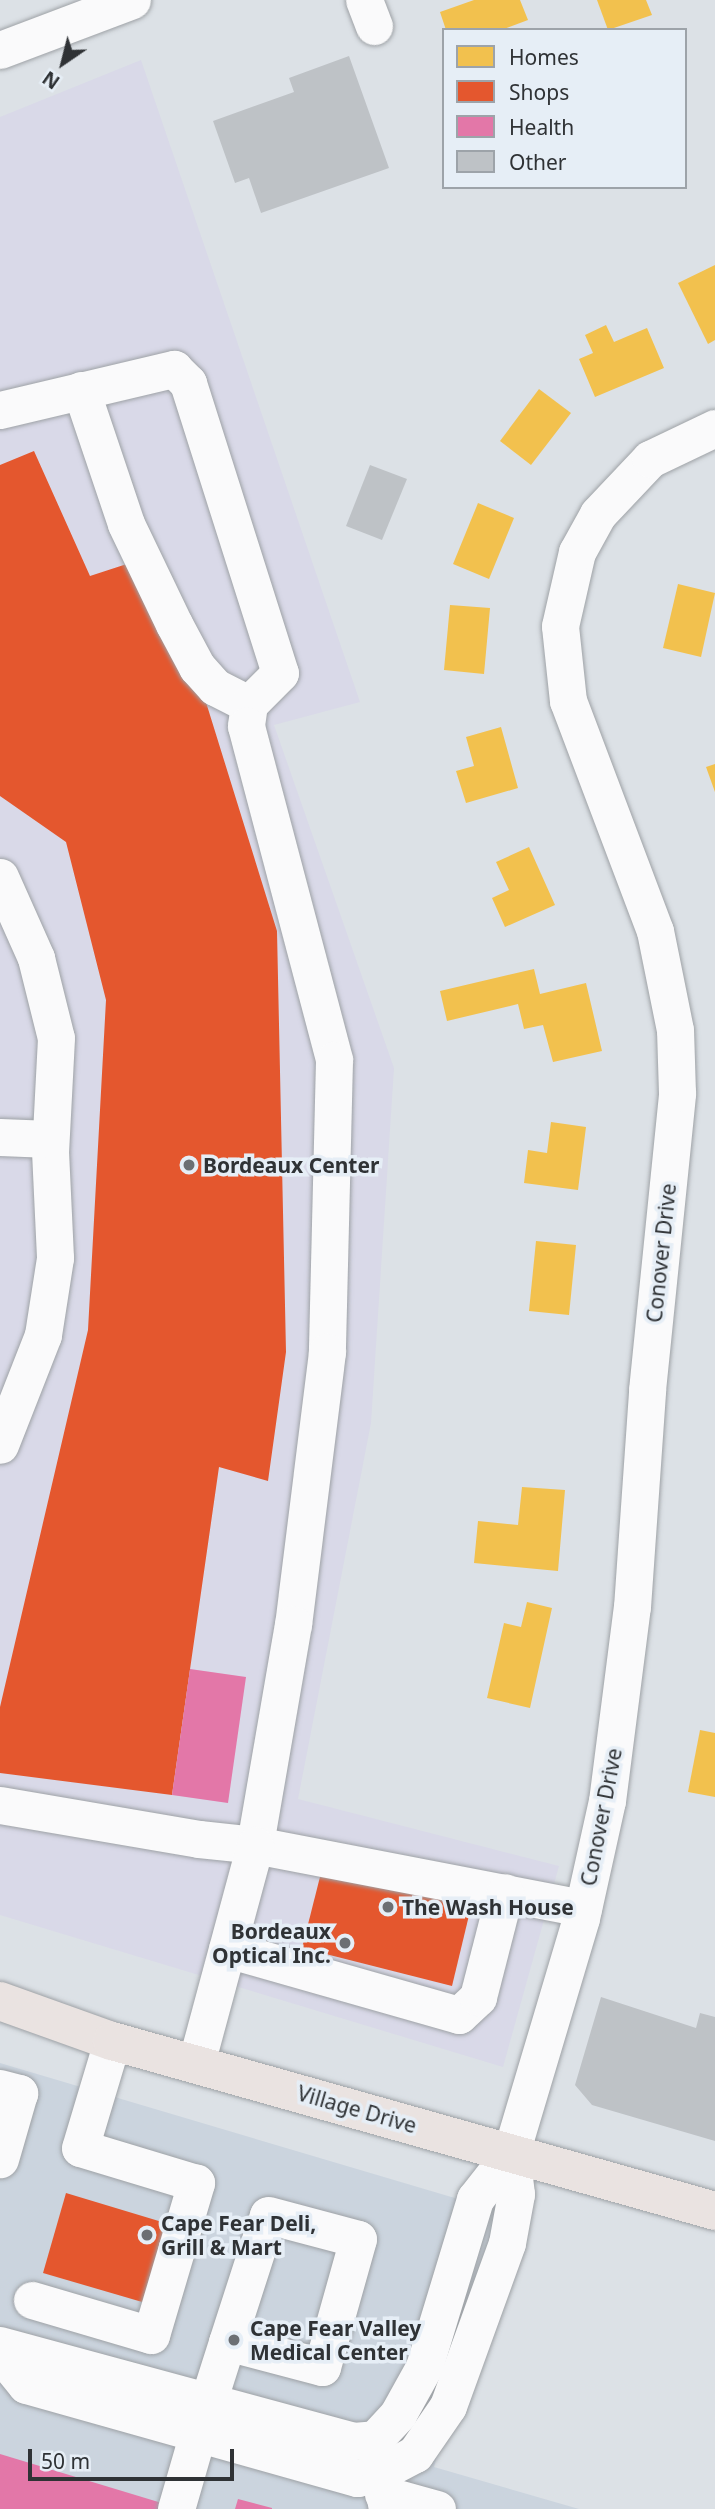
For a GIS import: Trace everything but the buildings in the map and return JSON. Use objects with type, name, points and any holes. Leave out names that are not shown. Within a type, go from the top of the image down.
[{"type":"main road","name":"Village Drive","points":[[0,2001],[112,2040],[715,2211]]},
{"type":"street","points":[[0,50],[132,0]]},
{"type":"street","points":[[0,410],[174,369],[188,383],[280,673],[249,704],[246,726],[334,1060],[327,1352],[293,1624],[255,1844],[196,2064]]},
{"type":"street","points":[[81,390],[126,524],[197,667],[215,687],[249,704]]},
{"type":"street","name":"Conover Drive","points":[[511,2152],[583,1908],[607,1801],[623,1701],[677,1093],[675,1030],[661,953],[568,701],[560,626],[577,552],[598,514],[650,459],[715,428]]},
{"type":"street","points":[[0,877],[36,958],[56,1038],[50,1139],[55,1258],[43,1335],[0,1445]]},
{"type":"street","points":[[0,1137],[50,1139]]},
{"type":"street","points":[[0,1805],[198,1839],[255,1844],[583,1908]]},
{"type":"street","points":[[228,1949],[459,2015],[478,1997],[505,1892]]},
{"type":"street","points":[[32,2300],[151,2335],[197,2183],[80,2148],[112,2040]]},
{"type":"street","points":[[0,2088],[19,2093],[0,2159]]},
{"type":"street","points":[[381,2479],[398,2414],[424,2367],[475,2199],[511,2152]]},
{"type":"street","points":[[176,2509],[227,2342]]},
{"type":"street","points":[[0,2345],[203,2417]]},
{"type":"street","points":[[0,2353],[26,2385],[353,2441],[381,2479],[437,2509]]},
{"type":"shaded area","name":"Bordeaux Center","points":[[141,60],[360,702],[274,725],[394,1068],[371,1423],[298,1799],[559,1866],[503,2067],[0,1915],[0,117]]},
{"type":"shaded area","name":"Cape Fear Valley Medical Center","points":[[0,2063],[502,2212],[434,2467],[579,2509],[0,2509]]},
{"type":"place","name":"Bordeaux Center","points":[[189,1165]]},
{"type":"place","name":"The Wash House","points":[[388,1907]]},
{"type":"place","name":"Bordeaux Optical Inc.","points":[[345,1943]]},
{"type":"place","name":"Cape Fear Deli, Grill & Mart","points":[[147,2235]]},
{"type":"place","name":"Cape Fear Valley Medical Center","points":[[234,2340]]}]
